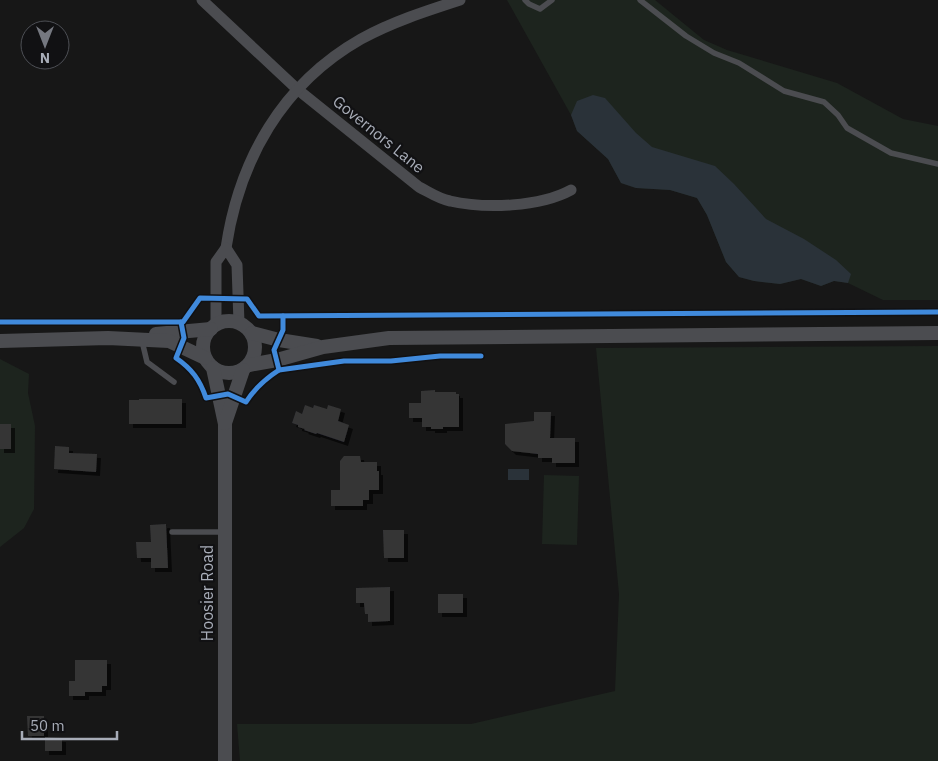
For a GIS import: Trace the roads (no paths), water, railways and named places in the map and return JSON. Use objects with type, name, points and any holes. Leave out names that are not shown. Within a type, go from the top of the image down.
[{"type":"street","name":"Governors Lane","points":[[202,0],[297,89],[419,186],[433,195],[449,201],[468,204],[529,204],[545,201],[571,190]]},
{"type":"street","points":[[209,363],[203,350],[203,341],[213,327],[216,262],[226,248],[237,194],[266,131],[297,89],[323,65],[360,40],[389,25],[460,0]]},
{"type":"street","points":[[226,248],[237,265],[239,322]]},
{"type":"street","points":[[108,338],[213,327],[226,321],[239,322],[252,333],[255,339],[255,353],[246,368]]},
{"type":"street","points":[[252,333],[278,340],[323,347]]},
{"type":"street","points":[[0,340],[108,338],[169,341],[225,374],[234,374],[246,368],[323,347],[389,338],[938,333]]},
{"type":"street","name":"Hoosier Road","points":[[209,363],[225,424],[225,761]]},
{"type":"street","name":"Hoosier Road","points":[[225,424],[246,368]]},
{"type":"lane","points":[[525,0],[540,9],[552,0]]},
{"type":"lane","points":[[640,0],[686,36],[714,53],[739,64],[784,91],[824,102],[838,115],[847,128],[891,153],[938,164]]},
{"type":"lane","points":[[142,340],[147,362],[174,382]]},
{"type":"lane","points":[[172,532],[224,532]]}]
